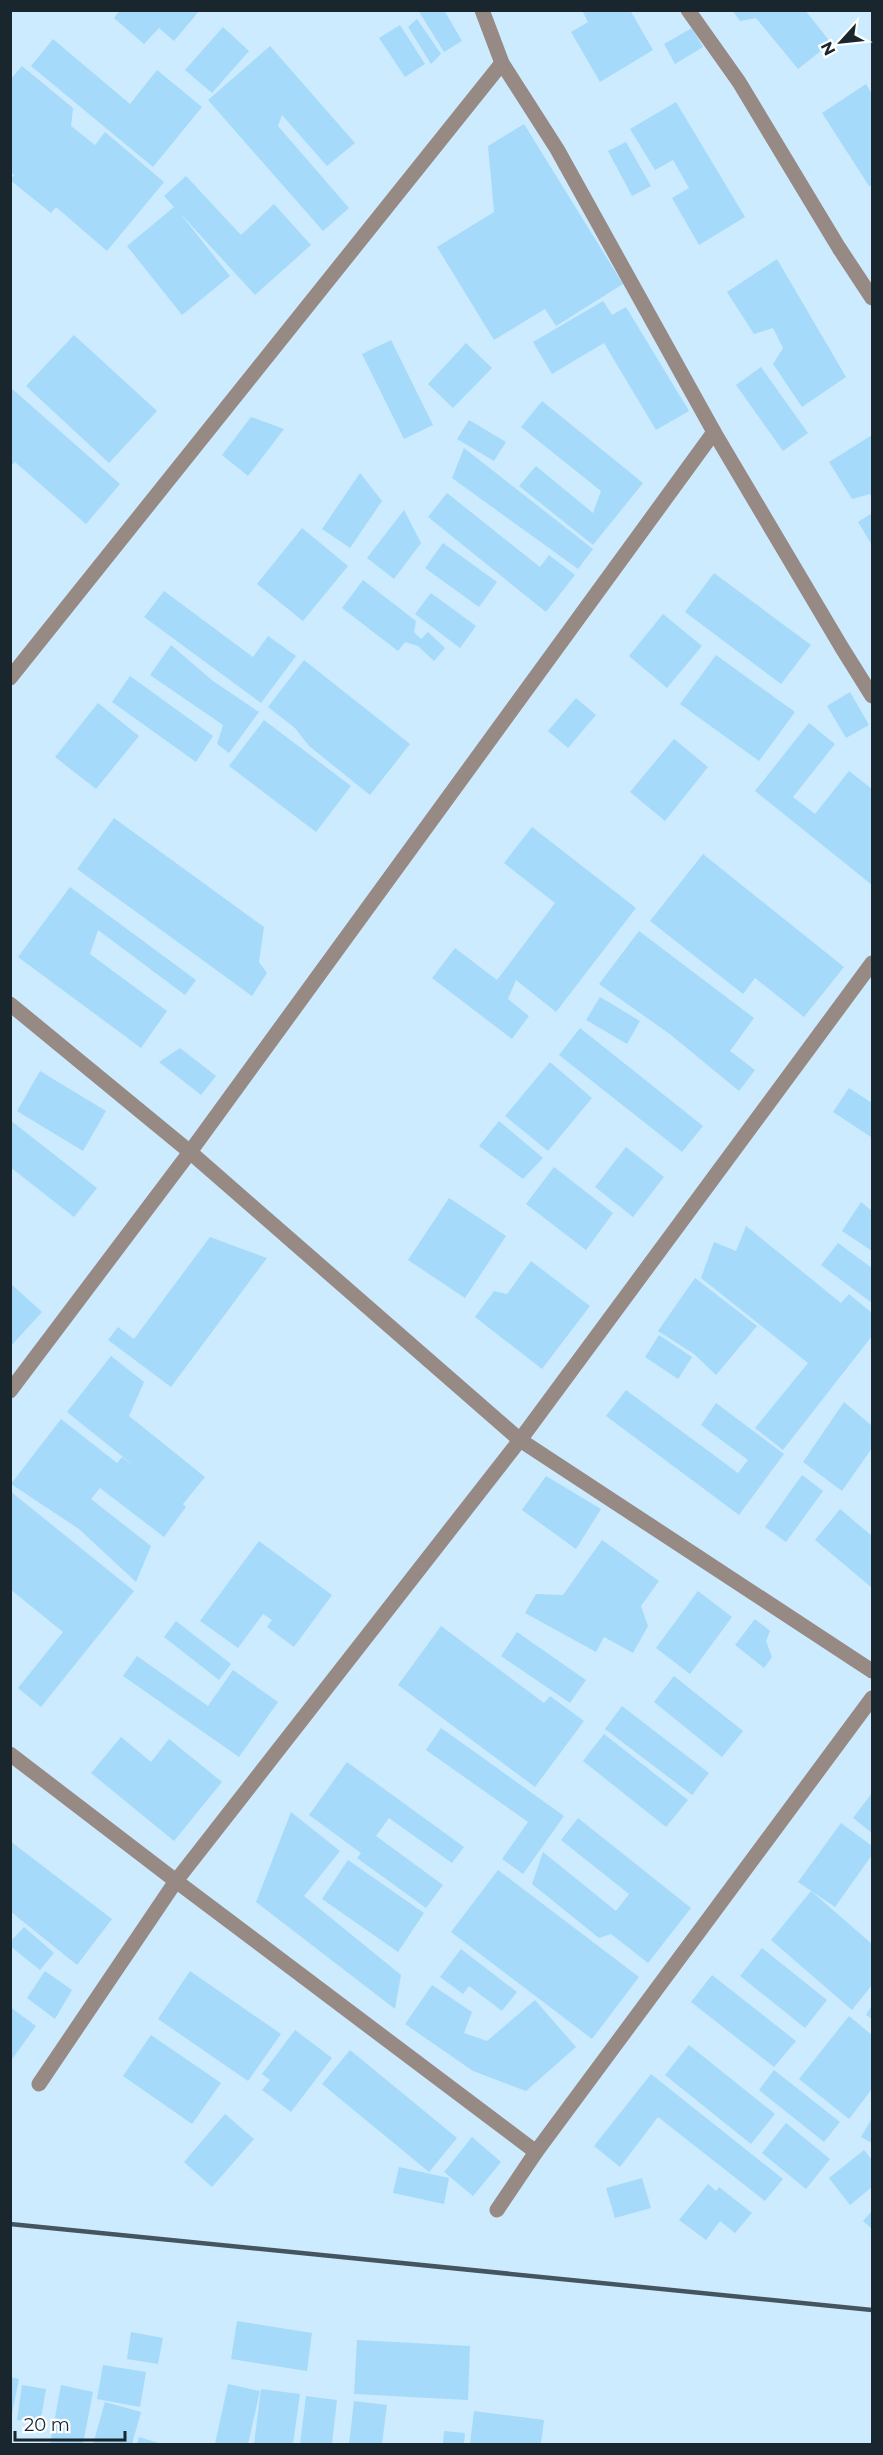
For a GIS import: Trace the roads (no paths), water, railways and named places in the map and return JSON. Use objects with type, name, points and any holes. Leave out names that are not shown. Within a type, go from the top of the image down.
[{"type":"street","points":[[482,10],[502,63],[557,148],[714,432],[873,696]]},
{"type":"street","points":[[688,10],[739,82],[839,248],[873,297]]},
{"type":"street","points":[[10,678],[502,63]]},
{"type":"street","points":[[10,1391],[190,1152],[714,432]]},
{"type":"street","points":[[39,2084],[176,1881],[520,1440],[873,963]]},
{"type":"street","points":[[10,1004],[190,1152],[520,1440],[873,1671]]},
{"type":"street","points":[[497,2210],[536,2152],[873,1698]]},
{"type":"street","points":[[10,1754],[536,2152]]},
{"type":"railway","points":[[10,2224],[872,2310]]}]
